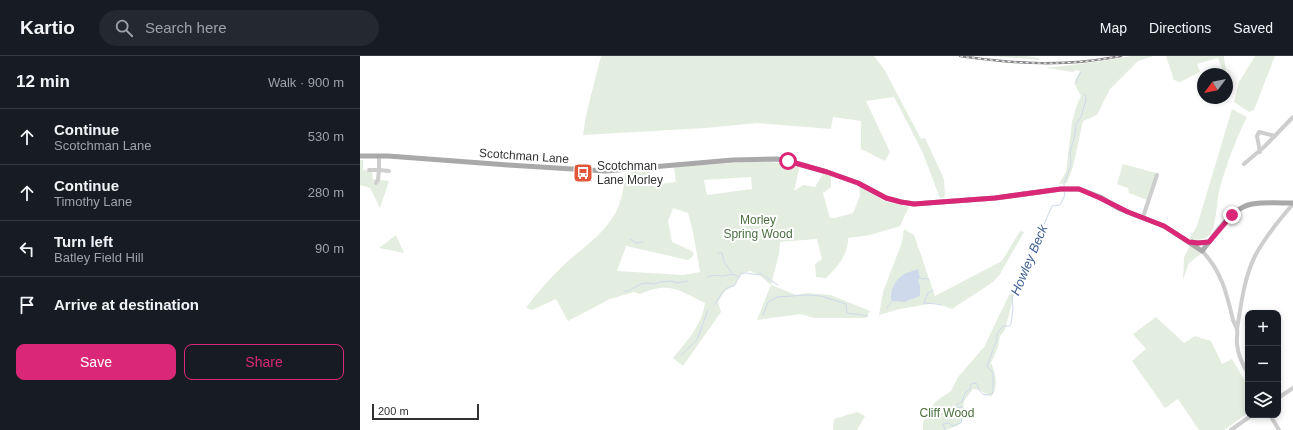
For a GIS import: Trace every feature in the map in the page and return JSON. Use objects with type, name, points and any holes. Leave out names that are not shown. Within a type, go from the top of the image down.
[{"type":"main road","name":"Scotchman Lane","points":[[360,156],[605,171],[727,160],[777,159],[827,172],[858,183],[886,198],[901,202],[914,204],[995,198],[1070,188],[1079,189],[1120,208],[1144,217]]},
{"type":"main road","points":[[1144,217],[1164,226],[1202,251],[1232,215],[1242,208],[1251,204],[1293,203]]},
{"type":"main road","points":[[1189,242],[1209,242]]},
{"type":"street","points":[[1244,164],[1260,152],[1293,118]]},
{"type":"street","points":[[1260,152],[1257,136],[1260,132],[1275,136]]},
{"type":"street","points":[[376,183],[378,180],[379,156]]},
{"type":"street","points":[[369,170],[389,171]]},
{"type":"street","points":[[1144,217],[1157,175]]},
{"type":"street","points":[[1245,368],[1238,353],[1236,344],[1237,329],[1247,278],[1254,257],[1278,220],[1293,203]]},
{"type":"street","points":[[1202,251],[1211,260],[1218,273],[1226,291],[1237,329]]},
{"type":"street","points":[[1281,396],[1293,388]]},
{"type":"street","points":[[1231,430],[1248,418]]},
{"type":"street","points":[[1272,418],[1279,430]]},
{"type":"green space","points":[[601,56],[874,56],[884,69],[921,139],[925,138],[944,179],[945,197],[940,198],[922,151],[894,97],[866,101],[890,152],[885,161],[861,149],[861,121],[833,117],[831,129],[757,123],[706,128],[583,135],[586,115]]},
{"type":"green space","points":[[991,56],[1026,56],[1039,58],[1040,60]]},
{"type":"green space","points":[[1131,56],[1154,56],[1138,61],[1110,89],[1097,115],[1083,121],[1073,167],[1067,183],[1059,184],[1066,172],[1072,122],[1081,96],[1074,83],[1080,71],[1076,70],[1073,72],[1046,68]]},
{"type":"green space","points":[[1166,56],[1224,56],[1225,68],[1222,68],[1218,58],[1197,64],[1198,68],[1197,68],[1197,74],[1180,82],[1174,80]]},
{"type":"green space","points":[[1255,56],[1275,56],[1254,110],[1249,112],[1234,102],[1239,82]]},
{"type":"green space","points":[[1232,109],[1247,117],[1235,144],[1219,191],[1213,230],[1209,236],[1204,239],[1189,239],[1197,226]]},
{"type":"green space","points":[[360,160],[363,160],[363,170],[372,171],[373,179],[389,181],[380,208],[370,188],[360,185]]},
{"type":"green space","name":"Morley Spring Wood","points":[[763,161],[800,166],[794,191],[803,185],[815,187],[823,174],[831,176],[831,187],[823,193],[830,218],[853,213],[860,196],[859,185],[884,201],[909,207],[900,226],[870,235],[848,238],[847,249],[842,260],[826,278],[816,277],[815,264],[822,259],[817,239],[780,242],[779,254],[771,285],[759,275],[750,271],[741,274],[735,285],[725,291],[718,302],[721,312],[683,366],[673,358],[697,326],[705,303],[680,291],[659,288],[640,294],[634,292],[610,299],[568,321],[556,299],[532,310],[526,308],[551,278],[606,227],[618,207],[625,173],[650,170],[651,185],[676,182],[674,167]],"holes":[[[751,177],[752,189],[707,195],[704,180]],[[673,208],[688,213],[700,272],[683,275],[617,271],[626,246],[688,260],[692,257],[694,254],[692,251],[672,242],[668,221]]]},
{"type":"green space","points":[[1123,164],[1156,173],[1147,200],[1129,193],[1128,188],[1117,184]]},
{"type":"green space","points":[[904,229],[914,235],[935,296],[1002,261],[1020,231],[1024,232],[1000,274],[993,282],[952,309],[935,303],[900,309],[879,315],[883,292],[902,242]],"holes":[[[900,278],[918,280],[920,285],[890,296]]]},
{"type":"green space","points":[[396,235],[404,253],[379,248]]},
{"type":"green space","points":[[1190,245],[1202,253],[1189,263],[1183,280],[1184,257]]},
{"type":"green space","points":[[771,285],[796,295],[807,293],[831,295],[870,311],[866,318],[814,318],[801,314],[757,320]]},
{"type":"green space","name":"Cliff Wood","points":[[1015,291],[1005,330],[1000,336],[998,347],[991,363],[996,381],[994,393],[991,397],[979,390],[973,389],[964,401],[962,420],[957,426],[946,430],[923,430],[923,422],[935,402],[951,391],[958,377],[984,347],[1009,295]]},
{"type":"green space","points":[[1156,317],[1184,343],[1195,336],[1211,341],[1222,364],[1232,359],[1245,381],[1245,415],[1224,430],[1199,430],[1178,399],[1165,408],[1132,361],[1146,349],[1133,334]]},
{"type":"green space","points":[[857,412],[865,416],[857,430],[833,430],[834,419]]},
{"type":"water","points":[[918,269],[920,278],[918,280],[920,285],[920,296],[904,302],[892,301],[891,294],[897,280],[905,274]]},
{"type":"waterway","name":"Howley Beck","points":[[1077,83],[1077,79],[1081,72]]},
{"type":"waterway","name":"Howley Beck","points":[[1064,188],[1064,183],[1071,165],[1070,153],[1076,124],[1081,117],[1086,100],[1085,94]]},
{"type":"waterway","name":"Howley Beck","points":[[945,430],[943,424],[949,423],[952,426],[961,423],[964,409],[961,406],[960,408],[957,407],[957,404],[962,402],[965,393],[970,389],[971,384],[976,383],[980,391],[986,395],[993,393],[993,373],[987,366],[997,339],[997,334],[1003,326],[1009,326],[1011,324],[1013,308],[1012,297],[1052,206],[1060,205],[1065,195],[1064,191]]},
{"type":"waterway","points":[[630,239],[636,243],[643,242]]},
{"type":"waterway","points":[[718,253],[722,253],[724,262],[732,273]]},
{"type":"waterway","points":[[714,305],[726,289],[734,286],[741,274],[745,273],[759,275],[760,273],[778,285]]},
{"type":"waterway","points":[[707,277],[732,274],[739,277]]},
{"type":"waterway","points":[[920,278],[929,280]]},
{"type":"waterway","points":[[624,291],[628,291],[641,284],[647,283],[656,284],[659,282],[672,281],[677,283],[688,281]]},
{"type":"waterway","points":[[933,290],[928,293],[924,303],[941,305]]},
{"type":"waterway","points":[[763,315],[768,302],[777,297],[806,295],[821,296],[846,304],[847,313],[868,316]]},
{"type":"waterway","points":[[887,308],[892,301]]},
{"type":"waterway","points":[[681,355],[697,340],[708,310]]},
{"type":"railway","points":[[960,56],[1001,61],[1040,63],[1080,62],[1121,56]]},
{"type":"place","name":"Scotchman Lane Morley","points":[[583,173]]},
{"type":"route","points":[[788,161],[858,183],[886,198],[914,204],[995,198],[1070,188],[1079,189],[1128,212],[1152,220],[1178,234],[1189,242],[1209,242],[1232,215]]}]
